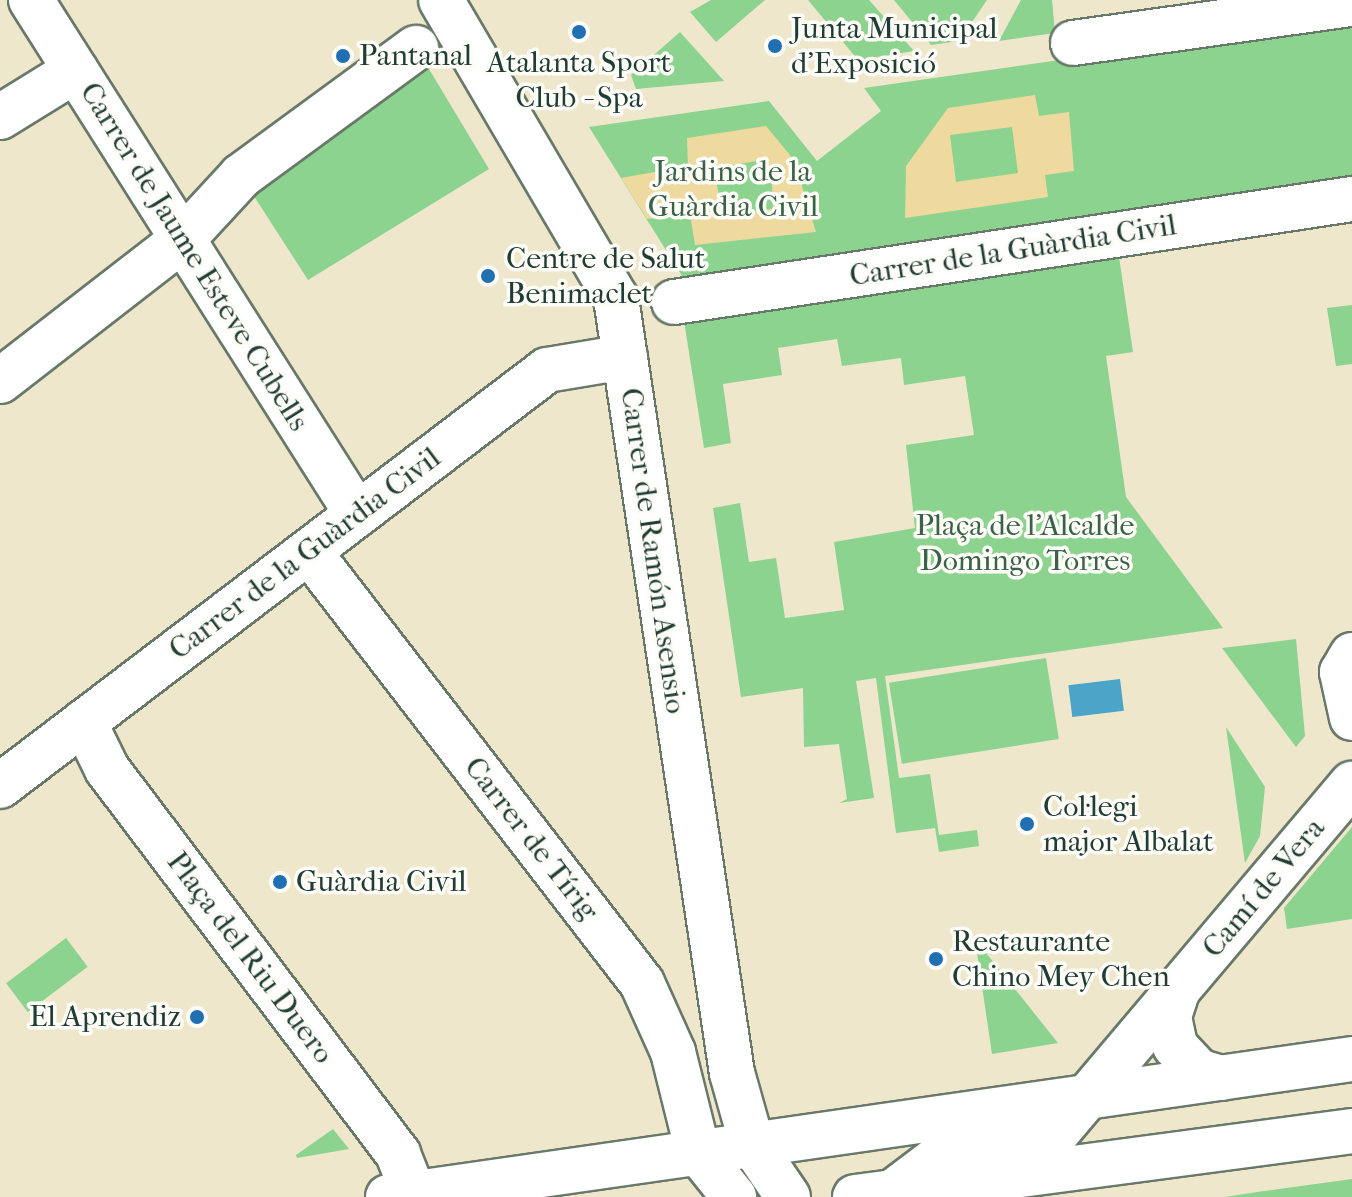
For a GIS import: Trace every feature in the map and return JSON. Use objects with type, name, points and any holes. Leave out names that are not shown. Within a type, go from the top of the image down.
[{"type":"street","name":"Carrer de Jaume Esteve Cubells","points":[[31,0],[357,514]]},
{"type":"street","name":"Carrer de Ramón Asensio","points":[[441,0],[611,281],[625,357],[712,953],[752,1144]]},
{"type":"street","points":[[1073,43],[1352,4]]},
{"type":"street","points":[[0,381],[182,240],[241,176],[416,48]]},
{"type":"street","points":[[0,117],[76,70]]},
{"type":"street","name":"Carrer de la Guàrdia Civil","points":[[674,302],[1352,199]]},
{"type":"street","name":"Carrer de la Guàrdia Civil","points":[[0,786],[547,370],[625,357]]},
{"type":"street","name":"Carrer de Tírig","points":[[310,553],[642,983],[673,1052],[698,1152]]},
{"type":"street","points":[[1352,655],[1342,672],[1352,718]]},
{"type":"street","name":"Plaça del Riu Duero","points":[[84,722],[107,769],[398,1154],[406,1196]]},
{"type":"street","name":"Camí de Vera","points":[[874,1194],[939,1157],[1055,1135],[1352,784]]},
{"type":"street","points":[[642,983],[664,999],[686,999],[703,981],[712,953]]},
{"type":"street","points":[[1177,992],[1169,1017],[1175,1046],[1198,1071],[1221,1078]]},
{"type":"street","points":[[406,1196],[1352,1059]]},
{"type":"street","points":[[874,1194],[1352,1131]]},
{"type":"street","points":[[752,1144],[788,1197]]},
{"type":"street","points":[[698,1152],[734,1197]]},
{"type":"green space","points":[[711,0],[765,0],[716,42],[690,12]]},
{"type":"green space","points":[[808,0],[869,0],[914,51],[858,60]]},
{"type":"green space","points":[[894,0],[987,0],[959,41],[931,45]]},
{"type":"green space","points":[[1021,0],[1052,0],[1055,33],[999,41]]},
{"type":"green space","name":"Jardins de la Guàrdia Civil","points":[[1352,18],[1352,183],[684,279],[589,127],[769,101],[817,161],[881,111],[864,88]]},
{"type":"green space","points":[[405,29],[489,169],[308,280],[241,176]]},
{"type":"green space","points":[[680,32],[724,81],[636,89],[631,75]]},
{"type":"green space","name":"Plaça de l'Alcalde Domingo Torres","points":[[1117,243],[1133,352],[1106,356],[1126,497],[1223,628],[885,676],[899,778],[930,774],[939,835],[977,830],[979,846],[939,852],[935,828],[896,833],[876,678],[856,681],[874,798],[839,803],[847,799],[839,744],[804,747],[803,688],[741,697],[713,508],[740,503],[749,562],[776,558],[785,618],[844,610],[834,542],[915,528],[906,445],[974,435],[965,376],[904,385],[901,358],[842,366],[837,339],[778,348],[782,375],[723,384],[731,443],[704,448],[682,308]]},
{"type":"green space","points":[[1352,305],[1352,364],[1336,366],[1327,308]]},
{"type":"green space","points":[[1296,639],[1305,736],[1296,747],[1222,648]]},
{"type":"green space","points":[[1046,658],[1059,739],[902,764],[889,683]]},
{"type":"green space","points":[[1226,727],[1265,787],[1260,836],[1245,863]]},
{"type":"green space","points":[[1352,827],[1352,919],[1287,929],[1284,908]]},
{"type":"green space","points":[[66,938],[88,967],[28,1012],[6,983]]},
{"type":"green space","points":[[975,939],[1058,1043],[992,1054]]},
{"type":"green space","points":[[333,1129],[349,1149],[297,1158],[296,1155]]},
{"type":"green space","points":[[1352,1179],[1352,1197],[1225,1197],[1257,1192]]},
{"type":"sand","points":[[1035,95],[1039,116],[1069,112],[1074,171],[1045,175],[1048,197],[905,218],[906,166],[948,108]],"holes":[[[1012,127],[1018,173],[956,182],[950,135]]]},
{"type":"sand","points":[[766,126],[794,160],[816,232],[695,245],[690,214],[647,219],[621,178],[688,166],[687,138]],"holes":[[[763,160],[771,167],[773,209],[722,214],[714,168]]]},
{"type":"water","points":[[1120,679],[1124,711],[1072,717],[1068,685]]},
{"type":"place","name":"Atalanta Sport Club - Spa","points":[[579,32]]},
{"type":"place","name":"Junta Municipal d'Exposició","points":[[775,46]]},
{"type":"place","name":"Pantanal","points":[[343,56]]},
{"type":"place","name":"Centre de Salut Benimaclet","points":[[488,276]]},
{"type":"place","name":"Col·legi major Albalat","points":[[1027,824]]},
{"type":"place","name":"Guàrdia Civil","points":[[280,882]]},
{"type":"place","name":"Restaurante Chino Mey Chen","points":[[936,959]]},
{"type":"place","name":"El Aprendiz","points":[[197,1017]]}]
